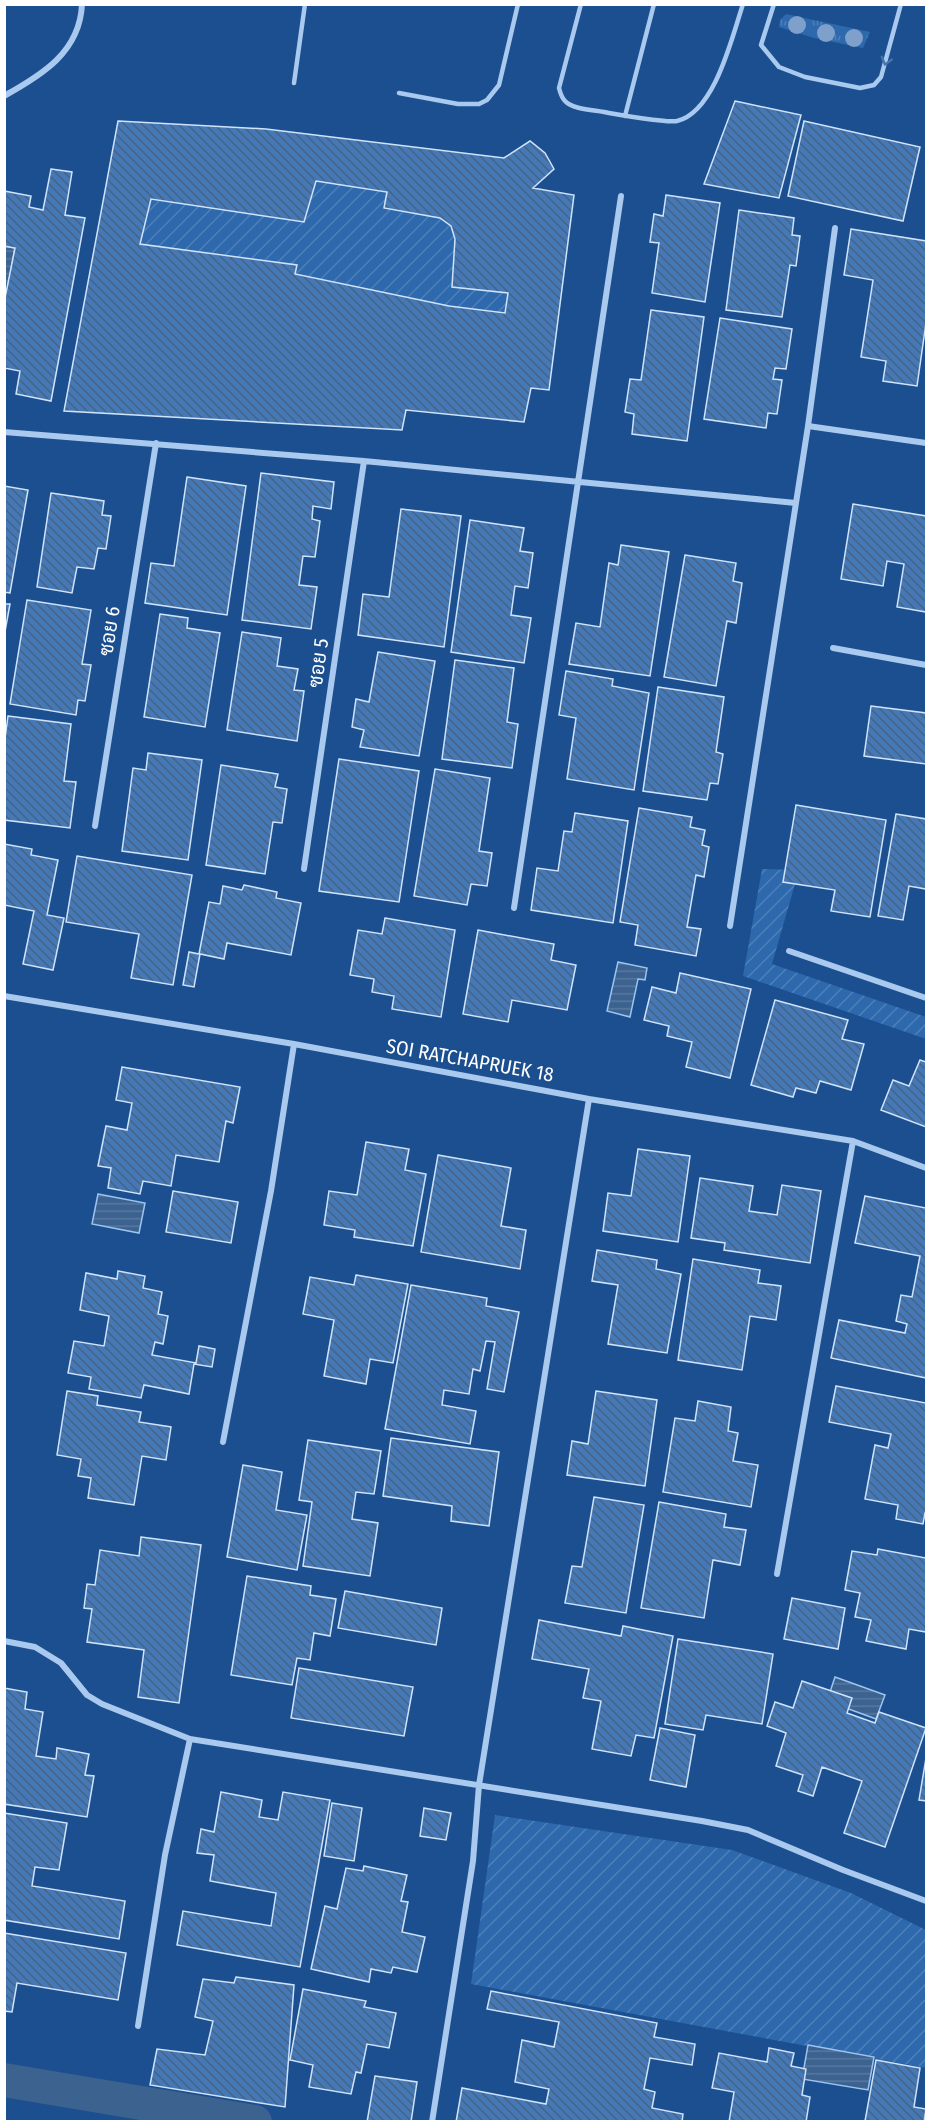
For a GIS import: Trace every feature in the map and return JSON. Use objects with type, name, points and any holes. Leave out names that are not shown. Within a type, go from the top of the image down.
[{"type":"street","points":[[4,96],[39,77],[64,54],[82,19],[82,4]]},
{"type":"street","points":[[514,908],[621,196]]},
{"type":"street","points":[[730,927],[808,426],[835,228]]},
{"type":"street","points":[[808,426],[927,443]]},
{"type":"street","points":[[4,432],[156,442],[796,503]]},
{"type":"street","name":"ซอย 6","points":[[95,826],[156,442]]},
{"type":"street","name":"ซอย 5","points":[[304,869],[364,461]]},
{"type":"street","points":[[833,648],[927,665]]},
{"type":"street","points":[[789,951],[927,998]]},
{"type":"street","name":"SOI RATCHAPRUEK 18","points":[[4,996],[294,1044],[589,1098],[853,1141],[927,1168]]},
{"type":"street","points":[[223,1442],[271,1191],[294,1044]]},
{"type":"street","points":[[432,2121],[473,1860],[479,1785],[589,1098]]},
{"type":"street","points":[[777,1574],[853,1141]]},
{"type":"street","points":[[4,1641],[35,1647],[61,1663],[87,1695],[102,1704],[190,1739],[748,1830],[843,1870],[927,1901]]},
{"type":"street","points":[[138,2026],[165,1855],[190,1739]]},
{"type":"lane","points":[[294,83],[305,4]]},
{"type":"lane","points":[[399,93],[458,104],[478,104],[487,100],[499,85],[518,4]]},
{"type":"lane","points":[[581,4],[559,88],[564,101],[574,106],[625,116],[676,121],[691,114],[703,101],[721,71],[743,4]]},
{"type":"lane","points":[[625,116],[654,4]]},
{"type":"lane","points":[[774,4],[761,45],[779,67],[805,77],[860,88],[874,85],[881,77],[901,4]]},
{"type":"green space","points":[[786,14],[870,32],[863,48],[814,38],[779,27],[780,20]]},
{"type":"green space","points":[[316,181],[387,192],[440,218],[451,226],[455,239],[452,287],[508,293],[505,313],[449,306],[295,274],[297,265],[140,244],[151,199]]},
{"type":"green space","points":[[762,869],[799,870],[772,964],[926,1017],[926,1039],[743,976]]},
{"type":"green space","points":[[495,1815],[732,1850],[851,1893],[926,1930],[926,2068],[471,1984]]},
{"type":"shaded area","points":[[5,246],[15,248],[5,303]]},
{"type":"shaded area","points":[[618,962],[647,968],[645,980],[638,979],[630,1017],[607,1011]]},
{"type":"shaded area","points":[[98,1194],[145,1203],[139,1233],[92,1224]]},
{"type":"shaded area","points":[[835,1677],[885,1695],[876,1719],[827,1701]]},
{"type":"shaded area","points":[[808,2045],[874,2057],[868,2090],[802,2079]]},
{"type":"building","points":[[735,101],[801,115],[779,198],[704,184]]},
{"type":"building","points":[[118,121],[266,129],[504,158],[530,141],[545,153],[554,169],[533,188],[574,195],[549,390],[531,388],[524,422],[406,410],[402,430],[64,411]],"holes":[[[316,181],[387,192],[384,208],[440,218],[451,226],[455,239],[452,287],[508,293],[505,313],[449,306],[295,274],[297,265],[140,244],[151,199],[304,222]]]},
{"type":"building","points":[[804,121],[920,147],[903,221],[788,196]]},
{"type":"building","points":[[51,169],[72,172],[65,215],[85,218],[51,401],[16,394],[20,371],[4,368],[4,303],[15,248],[4,246],[4,191],[31,196],[29,207],[43,210]]},
{"type":"building","points":[[666,195],[720,203],[705,302],[652,293],[659,243],[650,242],[654,214],[663,216]]},
{"type":"building","points":[[739,210],[794,218],[792,235],[800,236],[796,266],[790,265],[782,317],[726,310]]},
{"type":"building","points":[[851,229],[926,241],[926,323],[917,386],[883,381],[886,361],[861,357],[873,280],[844,275]]},
{"type":"building","points":[[651,310],[704,317],[687,441],[632,434],[634,414],[625,412],[630,379],[641,380]]},
{"type":"building","points":[[720,318],[792,329],[786,369],[775,368],[773,379],[782,380],[777,414],[768,413],[766,428],[704,419]]},
{"type":"building","points":[[261,473],[334,482],[331,509],[313,506],[312,519],[320,521],[315,557],[303,556],[299,585],[317,587],[311,629],[242,620]]},
{"type":"building","points":[[187,477],[246,486],[227,615],[145,603],[151,563],[174,566]]},
{"type":"building","points":[[4,486],[28,490],[10,593],[4,592]]},
{"type":"building","points":[[51,493],[104,501],[102,515],[111,516],[106,549],[98,548],[94,569],[77,567],[72,593],[37,587]]},
{"type":"building","points":[[853,504],[926,516],[926,612],[897,607],[904,564],[887,561],[883,586],[841,579]]},
{"type":"building","points":[[401,509],[461,516],[444,647],[358,635],[363,594],[389,597]]},
{"type":"building","points":[[470,520],[524,528],[520,551],[533,553],[528,588],[515,586],[511,615],[531,618],[524,663],[451,652]]},
{"type":"building","points":[[621,545],[669,552],[650,676],[569,664],[576,623],[600,627],[609,563],[618,565]]},
{"type":"building","points":[[685,555],[736,563],[733,581],[742,583],[736,623],[727,621],[716,686],[664,677]]},
{"type":"building","points":[[27,600],[91,610],[82,664],[91,665],[85,701],[78,700],[76,715],[10,704]]},
{"type":"building","points":[[4,604],[10,604],[4,637]]},
{"type":"building","points":[[160,614],[188,618],[187,628],[220,633],[205,727],[144,717]]},
{"type":"building","points":[[242,632],[281,638],[277,666],[298,669],[294,690],[304,691],[297,741],[227,730]]},
{"type":"building","points":[[378,652],[435,661],[419,756],[360,747],[364,730],[352,727],[356,699],[369,702]]},
{"type":"building","points":[[455,660],[514,668],[507,722],[518,724],[512,768],[442,759]]},
{"type":"building","points":[[566,671],[613,679],[612,686],[649,693],[634,790],[567,779],[576,718],[559,715]]},
{"type":"building","points":[[658,687],[724,697],[716,752],[723,754],[718,784],[710,783],[707,800],[643,791]]},
{"type":"building","points":[[871,706],[926,713],[926,764],[864,756]]},
{"type":"building","points":[[8,716],[71,724],[64,781],[76,782],[70,828],[4,820],[4,746]]},
{"type":"building","points":[[148,753],[202,760],[188,860],[122,851],[133,768],[146,770]]},
{"type":"building","points":[[339,759],[419,771],[399,902],[319,891]]},
{"type":"building","points":[[221,765],[278,774],[275,787],[287,789],[282,823],[273,822],[265,874],[206,865]]},
{"type":"building","points":[[435,769],[490,778],[479,851],[492,853],[487,886],[471,884],[467,905],[414,896]]},
{"type":"building","points":[[796,805],[886,820],[870,917],[831,911],[835,890],[783,882]]},
{"type":"building","points":[[639,808],[692,817],[690,827],[705,830],[702,845],[709,847],[704,877],[696,875],[687,927],[701,929],[696,956],[635,945],[638,925],[620,922]]},
{"type":"building","points":[[575,813],[628,821],[613,923],[531,910],[537,868],[558,871],[564,831],[572,832]]},
{"type":"building","points":[[896,814],[926,819],[926,889],[909,886],[903,920],[878,916]]},
{"type":"building","points":[[4,844],[32,849],[31,855],[58,860],[47,915],[64,918],[53,970],[23,964],[34,911],[4,905]]},
{"type":"building","points":[[77,856],[192,875],[173,985],[131,978],[139,934],[66,922]]},
{"type":"building","points":[[244,885],[277,892],[276,898],[301,903],[291,955],[227,943],[224,959],[200,954],[194,987],[183,985],[189,952],[199,954],[209,902],[220,904],[223,886],[242,890]]},
{"type":"building","points":[[385,918],[455,930],[441,1017],[392,1009],[394,996],[372,992],[374,979],[350,975],[358,930],[382,934]]},
{"type":"building","points":[[478,930],[554,944],[551,960],[576,965],[567,1010],[512,1000],[508,1022],[463,1014]]},
{"type":"building","points":[[680,973],[751,989],[730,1078],[686,1067],[692,1042],[667,1036],[669,1026],[644,1020],[652,987],[676,993]]},
{"type":"building","points":[[775,1000],[848,1020],[842,1039],[864,1044],[851,1090],[820,1081],[816,1093],[796,1088],[793,1097],[751,1085]]},
{"type":"building","points":[[920,1060],[926,1062],[926,1127],[881,1110],[893,1080],[909,1086]]},
{"type":"building","points":[[122,1067],[240,1087],[233,1123],[226,1121],[219,1162],[176,1155],[171,1186],[143,1181],[140,1194],[108,1188],[111,1168],[98,1166],[106,1126],[127,1130],[132,1103],[116,1100]]},
{"type":"building","points":[[366,1142],[409,1149],[405,1170],[426,1174],[413,1246],[354,1237],[355,1230],[324,1225],[329,1191],[357,1195]]},
{"type":"building","points":[[638,1149],[690,1156],[678,1242],[603,1231],[608,1193],[631,1196]]},
{"type":"building","points":[[438,1155],[511,1168],[501,1226],[526,1230],[520,1269],[421,1252]]},
{"type":"building","points":[[700,1178],[753,1186],[749,1211],[777,1215],[782,1185],[821,1191],[810,1263],[724,1250],[725,1243],[691,1238]]},
{"type":"building","points":[[173,1191],[238,1202],[231,1243],[166,1232]]},
{"type":"building","points":[[865,1196],[926,1208],[926,1378],[831,1358],[839,1320],[905,1333],[907,1324],[896,1321],[901,1295],[912,1297],[920,1256],[855,1243]]},
{"type":"building","points":[[597,1250],[657,1260],[656,1269],[681,1274],[667,1353],[608,1344],[618,1285],[592,1281]]},
{"type":"building","points":[[693,1259],[760,1270],[758,1283],[781,1286],[776,1320],[750,1316],[742,1370],[678,1360]]},
{"type":"building","points":[[118,1271],[145,1276],[143,1288],[162,1292],[158,1314],[168,1316],[163,1344],[155,1342],[152,1355],[196,1363],[199,1346],[215,1349],[212,1367],[194,1364],[189,1394],[144,1385],[141,1398],[89,1389],[91,1377],[68,1373],[74,1341],[104,1346],[109,1316],[80,1310],[86,1273],[117,1279]]},
{"type":"building","points":[[356,1275],[408,1284],[393,1363],[370,1359],[366,1384],[324,1376],[334,1320],[303,1314],[310,1277],[354,1285]]},
{"type":"building","points":[[411,1285],[487,1298],[486,1306],[519,1312],[504,1392],[487,1389],[495,1342],[486,1341],[480,1371],[473,1369],[469,1394],[444,1390],[442,1405],[476,1411],[470,1444],[385,1429]]},
{"type":"building","points":[[836,1386],[926,1403],[926,1513],[923,1524],[896,1519],[898,1505],[865,1499],[875,1445],[888,1448],[891,1434],[829,1422]]},
{"type":"building","points":[[67,1391],[98,1396],[97,1405],[141,1412],[139,1422],[171,1427],[166,1460],[142,1456],[134,1505],[88,1498],[91,1478],[78,1476],[81,1459],[57,1455]]},
{"type":"building","points":[[596,1391],[657,1400],[645,1486],[567,1475],[572,1441],[588,1444]]},
{"type":"building","points":[[698,1401],[731,1407],[728,1431],[738,1433],[733,1461],[758,1465],[751,1507],[663,1492],[675,1418],[695,1421]]},
{"type":"building","points":[[391,1438],[499,1452],[489,1526],[451,1521],[452,1506],[383,1496]]},
{"type":"building","points":[[308,1440],[381,1451],[374,1494],[356,1492],[352,1519],[378,1523],[370,1576],[303,1566],[312,1502],[299,1500]]},
{"type":"building","points":[[243,1465],[282,1472],[276,1510],[307,1515],[297,1570],[227,1557]]},
{"type":"building","points":[[594,1497],[644,1505],[626,1613],[565,1603],[572,1566],[582,1567]]},
{"type":"building","points":[[659,1502],[726,1514],[724,1527],[746,1530],[740,1565],[713,1560],[704,1618],[641,1608]]},
{"type":"building","points":[[141,1537],[201,1545],[179,1703],[138,1697],[144,1650],[87,1642],[92,1609],[84,1608],[87,1584],[95,1585],[100,1550],[139,1556]]},
{"type":"building","points":[[878,1549],[926,1558],[926,1632],[909,1629],[906,1649],[866,1641],[871,1620],[855,1617],[860,1593],[845,1590],[852,1551],[877,1555]]},
{"type":"building","points":[[247,1576],[311,1586],[310,1595],[336,1599],[330,1636],[314,1633],[310,1660],[297,1658],[292,1685],[231,1675]]},
{"type":"building","points":[[345,1591],[442,1608],[436,1645],[338,1628]]},
{"type":"building","points":[[792,1598],[845,1608],[838,1649],[784,1639]]},
{"type":"building","points":[[539,1620],[621,1636],[623,1626],[673,1636],[654,1738],[636,1735],[631,1756],[592,1749],[601,1701],[583,1698],[589,1669],[532,1659]]},
{"type":"building","points":[[678,1639],[773,1654],[762,1724],[706,1715],[703,1730],[665,1724]]},
{"type":"building","points":[[299,1668],[413,1687],[404,1736],[291,1718]]},
{"type":"building","points":[[802,1681],[852,1698],[847,1713],[875,1723],[879,1712],[926,1728],[885,1847],[844,1833],[862,1781],[822,1767],[813,1796],[798,1791],[803,1775],[776,1766],[786,1733],[767,1726],[775,1702],[793,1708]]},
{"type":"building","points":[[4,1688],[27,1692],[25,1709],[43,1712],[36,1756],[56,1759],[57,1748],[89,1754],[85,1775],[94,1776],[87,1817],[4,1804]]},
{"type":"building","points":[[660,1728],[695,1735],[686,1787],[650,1780]]},
{"type":"building","points":[[926,1758],[926,1801],[919,1800]]},
{"type":"building","points":[[221,1792],[262,1800],[259,1817],[278,1820],[283,1792],[330,1800],[300,1967],[177,1945],[183,1911],[271,1926],[276,1893],[210,1881],[214,1855],[197,1853],[201,1829],[214,1832]]},
{"type":"building","points":[[332,1803],[362,1808],[354,1861],[324,1856]]},
{"type":"building","points":[[424,1808],[451,1813],[446,1840],[420,1836]]},
{"type":"building","points":[[4,1813],[67,1823],[59,1870],[35,1867],[32,1886],[125,1901],[119,1939],[4,1920]]},
{"type":"building","points":[[364,1866],[407,1875],[401,1901],[408,1902],[402,1932],[425,1937],[417,1972],[393,1967],[391,1973],[371,1969],[369,1982],[311,1969],[325,1906],[337,1909],[346,1868],[363,1871]]},
{"type":"building","points":[[4,1933],[126,1953],[118,2000],[17,1983],[12,2012],[4,2011]]},
{"type":"building","points":[[236,1977],[294,1985],[285,2107],[150,2085],[157,2049],[205,2055],[213,2021],[195,2017],[203,1979],[234,1983]]},
{"type":"building","points":[[303,1989],[366,2001],[364,2007],[396,2013],[389,2048],[367,2044],[361,2073],[356,2072],[351,2094],[309,2087],[313,2065],[290,2060]]},
{"type":"building","points":[[491,1991],[657,2023],[654,2037],[695,2044],[692,2065],[650,2058],[644,2089],[655,2092],[652,2108],[683,2114],[682,2122],[456,2122],[462,2088],[546,2104],[549,2089],[515,2082],[522,2040],[554,2047],[559,2022],[487,2009]]},
{"type":"building","points":[[769,2048],[794,2053],[791,2066],[806,2069],[802,2095],[810,2097],[806,2122],[729,2122],[734,2092],[712,2088],[719,2053],[767,2062]]},
{"type":"building","points":[[876,2060],[920,2068],[914,2107],[926,2109],[924,2122],[865,2121]]},
{"type":"building","points":[[375,2076],[417,2082],[411,2122],[367,2122]]},
{"type":"waterway","points":[[4,2080],[255,2122]]}]
